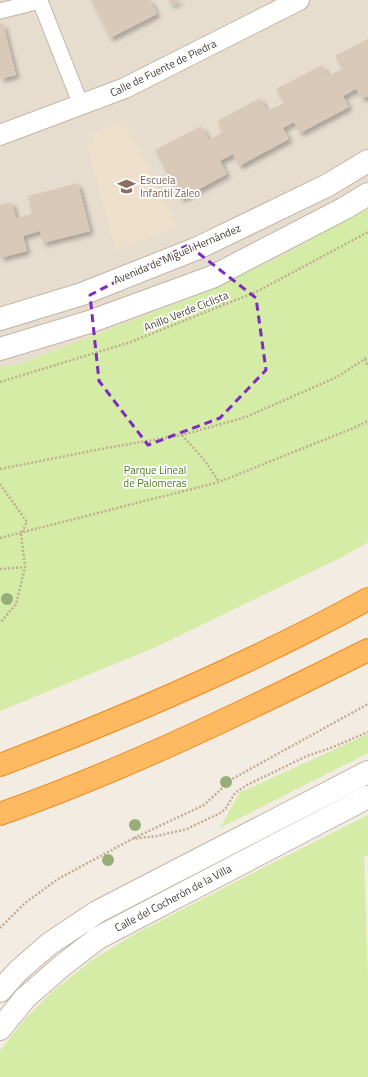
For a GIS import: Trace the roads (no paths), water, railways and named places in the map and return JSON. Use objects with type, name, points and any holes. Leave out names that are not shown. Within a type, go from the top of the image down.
[{"type":"highway","points":[[0,766],[200,683],[334,618],[368,599]]},
{"type":"highway","points":[[0,814],[136,760],[245,711],[368,650]]},
{"type":"street","points":[[0,11],[41,0],[81,105]]},
{"type":"street","name":"Calle de Fuente de Piedra","points":[[0,135],[125,88],[299,0]]},
{"type":"street","name":"Avenida de Miguel Hernández","points":[[0,319],[82,294],[198,248],[328,185],[368,161]]},
{"type":"street","points":[[0,349],[90,322],[212,277],[345,208],[368,194]]},
{"type":"street","name":"Calle del Cocherón de la Villa","points":[[0,991],[18,971],[49,944],[97,912],[368,772]]},
{"type":"street","name":"Calle del Cocherón de la Villa","points":[[0,1029],[25,998],[63,965],[98,938],[368,797]]},
{"type":"place","name":"Escuela Infantil Zaleo","points":[[127,186]]},
{"type":"park label","name":"Parque Lineal de Palomeras","points":[[155,476]]}]
